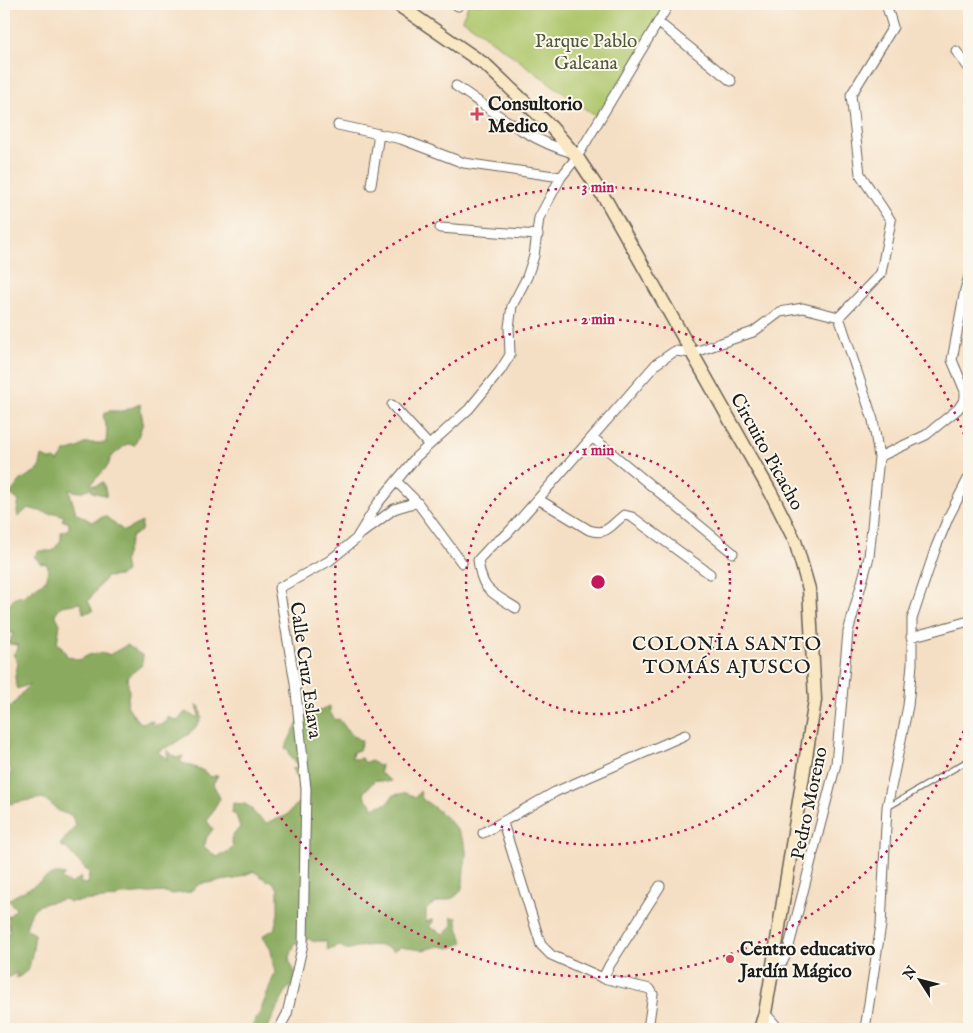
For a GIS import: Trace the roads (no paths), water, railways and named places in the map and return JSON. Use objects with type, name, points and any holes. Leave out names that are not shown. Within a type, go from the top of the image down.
[{"type":"main road","name":"Circuito Picacho","points":[[397,4],[487,66],[551,127],[575,155],[607,202],[771,493],[795,542],[809,589],[814,700],[765,1013],[760,1029]]},
{"type":"street","name":"Calle Cruz Eslava","points":[[279,1029],[287,1014],[303,944],[306,789],[295,683],[278,588],[329,561],[356,538],[378,503],[416,457],[470,409],[500,371],[510,355],[509,327],[512,306],[527,277],[534,256],[539,218],[561,177],[669,4]]},
{"type":"street","points":[[516,608],[486,589],[480,576],[478,560],[491,546],[507,534],[656,364],[675,351],[692,353],[754,332],[780,312],[803,308],[839,317],[881,273],[891,221],[860,174],[851,95],[893,27],[886,4]]},
{"type":"street","points":[[658,22],[731,81]]},
{"type":"street","points":[[956,51],[969,68]]},
{"type":"street","points":[[456,86],[538,140],[575,155]]},
{"type":"street","points":[[338,125],[401,139],[464,163],[561,177]]},
{"type":"street","points":[[371,185],[378,134]]},
{"type":"street","points":[[440,228],[538,235]]},
{"type":"street","points":[[880,458],[926,435],[958,409],[965,399],[965,390],[952,360],[969,276]]},
{"type":"street","name":"Pedro Moreno","points":[[773,960],[783,961],[788,950],[836,764],[848,632],[869,557],[880,458],[873,420],[839,317]]},
{"type":"street","points":[[392,406],[429,445]]},
{"type":"street","points":[[592,437],[733,553]]},
{"type":"street","points":[[865,1029],[881,925],[887,808],[908,706],[912,664],[912,619],[936,548],[949,516],[969,477]]},
{"type":"street","points":[[396,482],[418,502],[462,563]]},
{"type":"street","points":[[538,499],[589,530],[598,533],[606,531],[624,515],[632,517],[710,574]]},
{"type":"street","points":[[356,538],[394,509],[418,502]]},
{"type":"street","points":[[911,637],[969,621]]},
{"type":"street","points":[[483,834],[555,792],[685,735]]},
{"type":"street","points":[[504,823],[541,945],[551,955],[604,978],[650,989],[653,994],[648,1029]]},
{"type":"street","points":[[604,978],[609,966],[660,886]]},
{"type":"street","points":[[765,1013],[778,1029]]},
{"type":"lane","points":[[887,808],[969,760]]},
{"type":"place","name":"Consultorio Medico","points":[[477,114]]},
{"type":"place","name":"Centro educativo Jardín Mágico","points":[[730,959]]},
{"type":"district","name":"COLONIA SANTO TOMÁS AJUSCO","points":[[727,654]]},
{"type":"park label","name":"Parque Pablo Galeana","points":[[586,51]]}]
